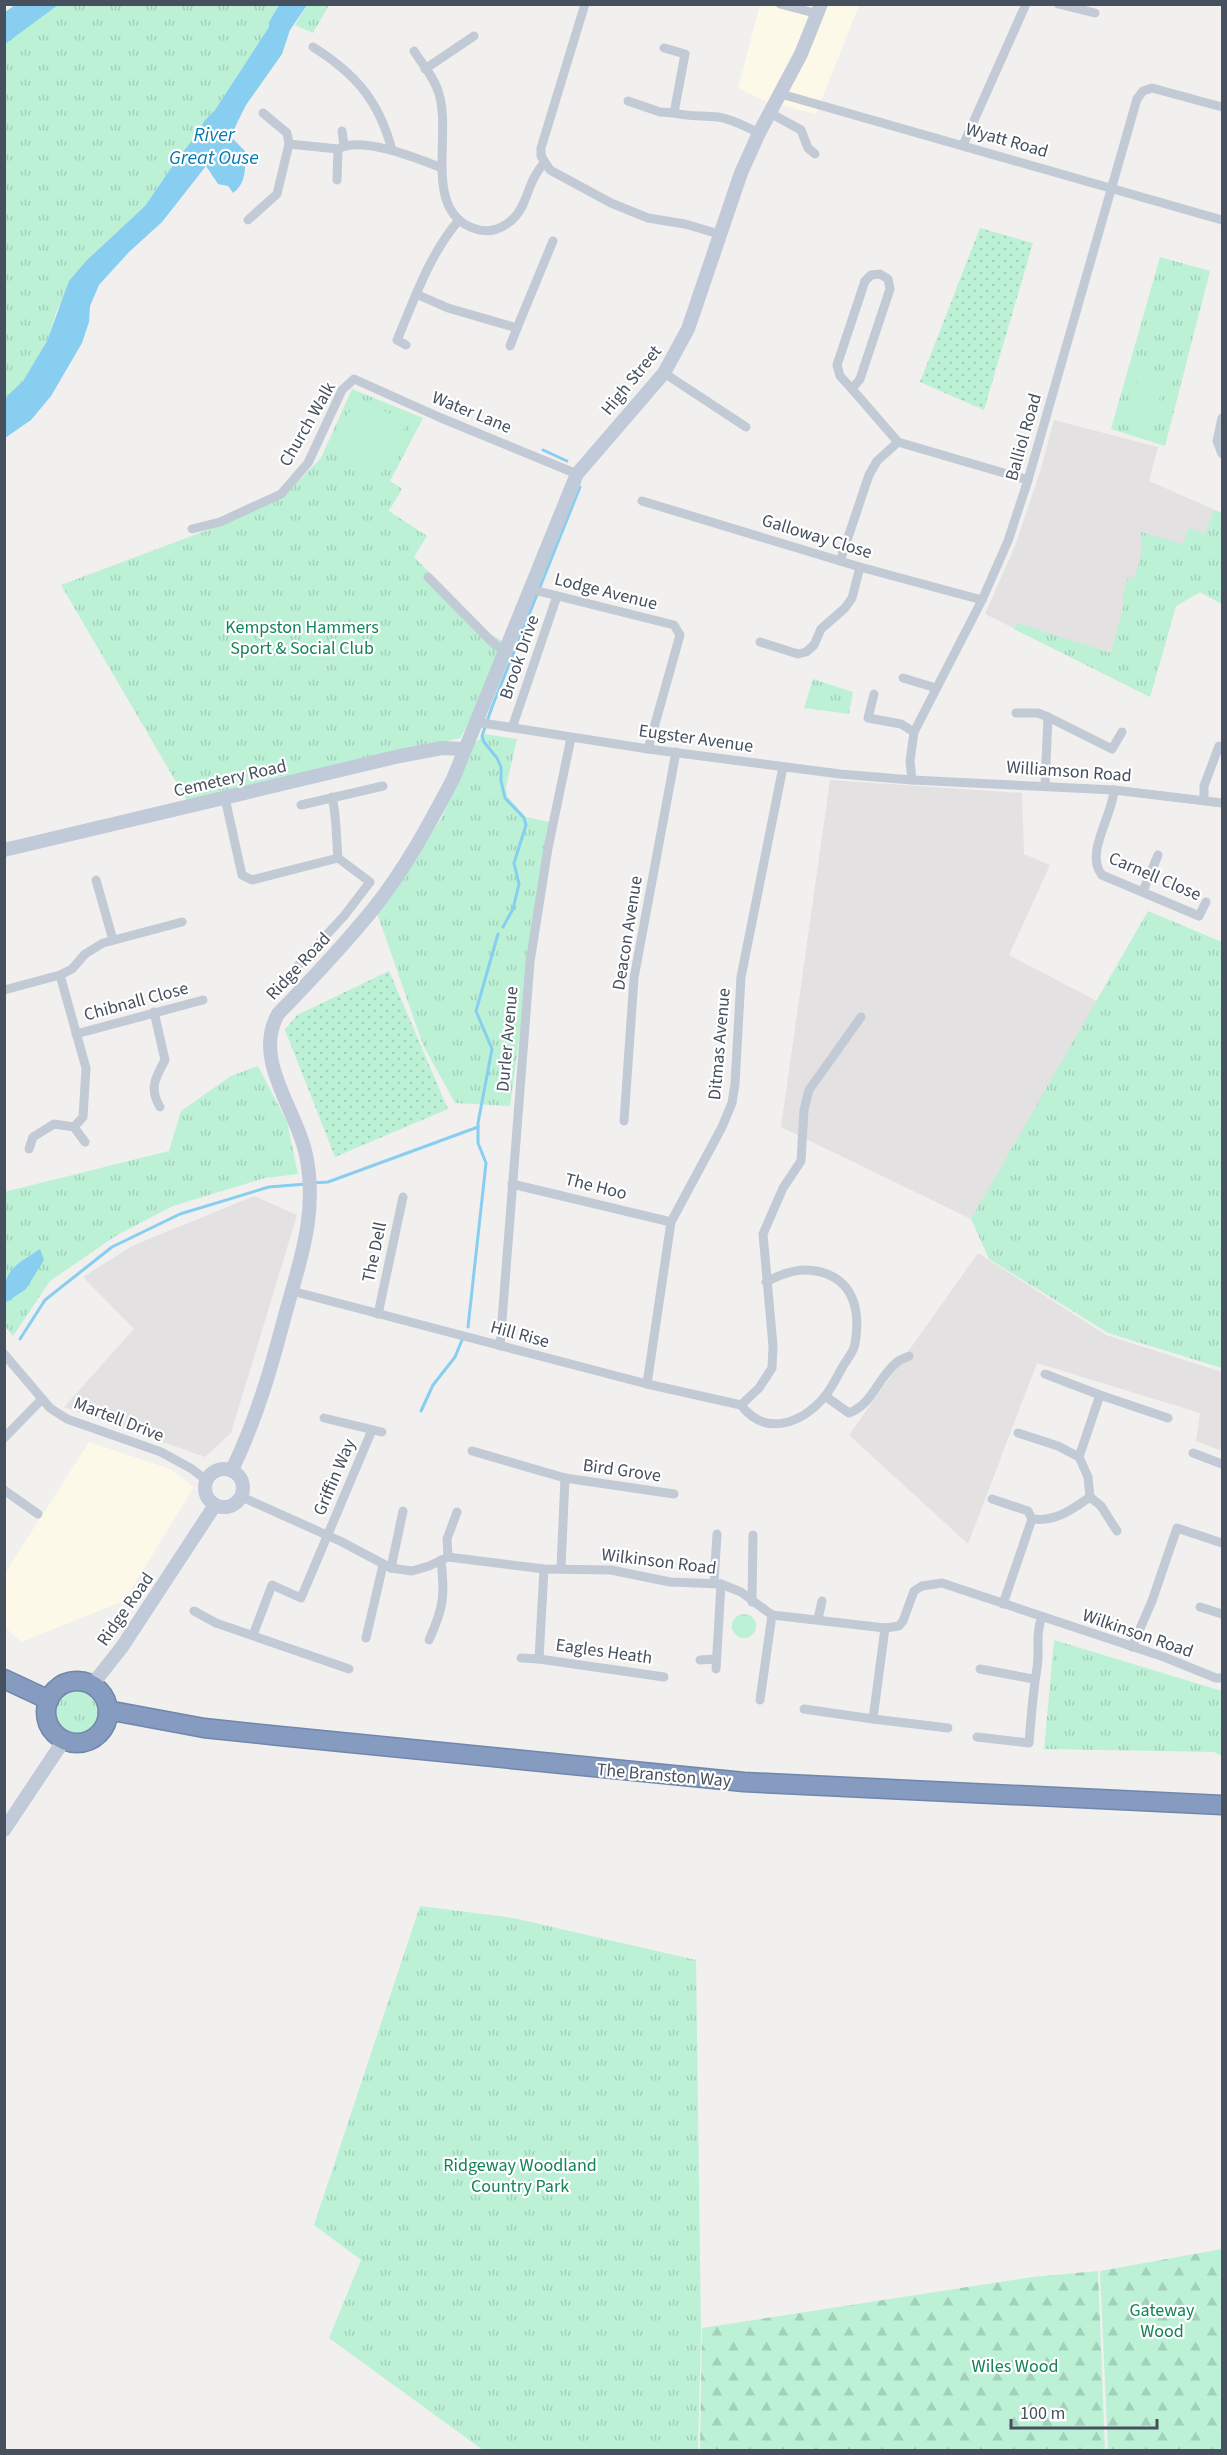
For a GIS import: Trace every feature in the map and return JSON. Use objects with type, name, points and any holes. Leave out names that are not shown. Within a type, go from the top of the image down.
[{"type":"highway","points":[[4,1679],[49,1701]]},
{"type":"highway","points":[[77,1681],[92,1685],[104,1696],[108,1713],[106,1722],[96,1737],[82,1743],[64,1740],[52,1730],[48,1722],[46,1711],[49,1701],[55,1691],[66,1683],[77,1681]]},
{"type":"highway","name":"The Branston Way","points":[[108,1713],[118,1712],[204,1728],[744,1782],[1222,1805]]},
{"type":"main road","name":"High Street","points":[[467,743],[483,724],[506,648],[536,590],[578,474],[664,373],[688,330],[741,173],[759,133],[782,94],[820,9]]},
{"type":"main road","name":"Cemetery Road","points":[[4,850],[467,743]]},
{"type":"main road","name":"Ridge Road","points":[[232,1470],[266,1386],[309,1226],[310,1185],[306,1153],[272,1064],[268,1044],[272,1025],[278,1014],[334,955],[385,892],[436,812],[453,779],[467,743]]},
{"type":"main road","points":[[222,1468],[232,1470],[242,1479],[244,1490],[242,1497],[230,1506],[215,1505],[205,1492],[206,1480],[215,1470],[222,1468]]},
{"type":"main road","name":"Ridge Road","points":[[92,1685],[122,1647],[215,1505]]},
{"type":"main road","points":[[4,1830],[64,1740]]},
{"type":"street","points":[[585,4],[541,148],[544,163],[550,170],[574,184],[648,218],[685,224],[719,234]]},
{"type":"street","points":[[780,4],[820,9]]},
{"type":"street","points":[[963,145],[1026,4]]},
{"type":"street","points":[[1058,4],[1080,7],[1095,13]]},
{"type":"street","points":[[425,69],[474,36]]},
{"type":"street","points":[[313,47],[336,61],[353,76],[369,96],[386,128],[392,150]]},
{"type":"street","points":[[664,48],[685,54],[674,114]]},
{"type":"street","points":[[414,51],[439,93],[443,112],[442,168],[445,200],[459,220],[471,228],[483,231],[495,230],[506,225],[515,217],[523,204],[535,173],[544,163]]},
{"type":"street","name":"Balliol Road","points":[[912,780],[910,761],[914,732],[982,600],[1008,541],[1028,480],[1137,99],[1143,91],[1152,88],[1222,107]]},
{"type":"street","name":"Wyatt Road","points":[[782,94],[1222,220]]},
{"type":"street","points":[[628,101],[660,112],[717,117],[735,121],[759,133]]},
{"type":"street","points":[[248,220],[277,194],[289,144],[287,133],[262,113]]},
{"type":"street","points":[[770,113],[801,130],[808,152]]},
{"type":"street","points":[[337,180],[342,131]]},
{"type":"street","points":[[289,144],[378,147],[442,168]]},
{"type":"street","points":[[406,345],[398,340],[416,294],[435,251],[459,220]]},
{"type":"street","points":[[510,346],[553,241]]},
{"type":"street","points":[[852,389],[860,379],[890,290],[888,279],[880,274],[871,275],[865,281],[837,364],[840,376],[898,442],[1028,480]]},
{"type":"street","points":[[416,294],[448,308],[517,328]]},
{"type":"street","points":[[664,373],[746,427]]},
{"type":"street","name":"Water Lane","points":[[354,380],[578,474]]},
{"type":"street","name":"Church Walk","points":[[192,529],[220,522],[281,494],[308,463],[342,390],[354,380]]},
{"type":"street","points":[[726,427],[733,418]]},
{"type":"street","points":[[1221,451],[1216,441],[1222,418]]},
{"type":"street","points":[[840,561],[869,475],[878,461],[898,442]]},
{"type":"street","name":"Galloway Close","points":[[642,501],[860,567],[982,600]]},
{"type":"street","points":[[760,642],[798,654],[806,652],[814,645],[821,629],[845,609],[852,598],[860,567]]},
{"type":"street","points":[[428,577],[489,639],[506,648]]},
{"type":"street","name":"Lodge Avenue","points":[[536,590],[674,625],[680,635],[648,749]]},
{"type":"street","name":"Brook Drive","points":[[512,728],[557,596]]},
{"type":"street","points":[[903,678],[936,688]]},
{"type":"street","points":[[874,694],[868,718],[901,724],[914,732]]},
{"type":"street","points":[[1016,713],[1038,713],[1112,749],[1122,732]]},
{"type":"street","points":[[1045,785],[1048,717]]},
{"type":"street","name":"Eugster Avenue","points":[[483,724],[783,767],[912,780]]},
{"type":"street","name":"Durler Avenue","points":[[500,1346],[530,962],[548,848],[571,738]]},
{"type":"street","points":[[1204,799],[1204,786],[1219,746]]},
{"type":"street","name":"Deacon Avenue","points":[[624,1121],[634,978],[676,752]]},
{"type":"street","name":"Ditmas Avenue","points":[[647,1384],[671,1221],[722,1127],[732,1103],[741,977],[783,767]]},
{"type":"street","name":"Williamson Road","points":[[912,780],[1114,790],[1204,799],[1222,803]]},
{"type":"street","points":[[301,805],[383,786]]},
{"type":"street","name":"Carnell Close","points":[[1114,790],[1114,801],[1096,850],[1097,869],[1102,875],[1199,916],[1206,902]]},
{"type":"street","points":[[283,982],[344,916],[370,882],[338,858],[334,826],[336,813],[332,797]]},
{"type":"street","points":[[225,798],[242,875],[252,880],[338,858]]},
{"type":"street","points":[[1143,891],[1158,855]]},
{"type":"street","points":[[96,880],[113,940]]},
{"type":"street","points":[[4,990],[60,975],[72,969],[93,947],[182,922]]},
{"type":"street","points":[[60,975],[86,1068],[83,1117],[75,1127]]},
{"type":"street","name":"Chibnall Close","points":[[76,1034],[203,1000]]},
{"type":"street","points":[[154,1012],[165,1060],[153,1082],[154,1097],[160,1107]]},
{"type":"street","points":[[766,1282],[783,1273],[800,1269],[819,1272],[837,1278],[852,1294],[856,1312],[855,1346],[825,1396],[798,1419],[783,1424],[767,1425],[749,1415],[741,1405],[759,1388],[772,1368],[773,1346],[766,1282],[763,1234],[783,1188],[801,1161],[804,1110],[809,1090],[861,1017]]},
{"type":"street","points":[[29,1149],[33,1137],[54,1124],[75,1127],[85,1142]]},
{"type":"street","name":"The Hoo","points":[[512,1184],[671,1221]]},
{"type":"street","name":"The Dell","points":[[378,1314],[403,1197]]},
{"type":"street","name":"Hill Rise","points":[[292,1292],[647,1384],[741,1405]]},
{"type":"street","name":"Martell Drive","points":[[4,1354],[50,1408],[67,1419],[161,1452],[192,1469],[206,1480]]},
{"type":"street","points":[[825,1396],[849,1413],[859,1409],[896,1363],[909,1356]]},
{"type":"street","points":[[1045,1374],[1168,1418]]},
{"type":"street","points":[[1079,1456],[1100,1395]]},
{"type":"street","points":[[4,1438],[42,1399]]},
{"type":"street","name":"Griffin Way","points":[[324,1418],[382,1432]]},
{"type":"street","name":"Griffin Way","points":[[253,1635],[272,1585],[301,1598],[372,1430]]},
{"type":"street","points":[[1018,1433],[1058,1446],[1079,1456],[1088,1477],[1090,1497],[1101,1506],[1117,1531]]},
{"type":"street","name":"Bird Grove","points":[[472,1451],[565,1479],[674,1494]]},
{"type":"street","points":[[1193,1453],[1222,1464]]},
{"type":"street","name":"Bird Grove","points":[[561,1568],[565,1479]]},
{"type":"street","points":[[4,1490],[38,1514]]},
{"type":"street","name":"Wilkinson Road","points":[[242,1497],[340,1541],[387,1566],[412,1571],[445,1558],[544,1569],[611,1570],[670,1582],[718,1584],[741,1592],[772,1615],[885,1628],[899,1626],[903,1621],[914,1591],[927,1584],[942,1583],[1216,1678],[1222,1678]]},
{"type":"street","points":[[1032,1519],[1046,1521],[1065,1515],[1090,1497]]},
{"type":"street","points":[[992,1499],[1028,1511],[1032,1519],[1003,1604]]},
{"type":"street","points":[[366,1638],[403,1511]]},
{"type":"street","points":[[429,1640],[440,1616],[445,1593],[447,1539],[457,1512]]},
{"type":"street","points":[[1132,1647],[1152,1601],[1177,1528],[1222,1543]]},
{"type":"street","points":[[700,1660],[716,1664],[717,1534]]},
{"type":"street","points":[[752,1602],[753,1535]]},
{"type":"street","name":"Eagles Heath","points":[[539,1659],[544,1569]]},
{"type":"street","points":[[818,1619],[822,1601]]},
{"type":"street","points":[[1200,1607],[1222,1614]]},
{"type":"street","points":[[194,1611],[216,1623],[350,1669]]},
{"type":"street","points":[[760,1700],[772,1615]]},
{"type":"street","points":[[977,1737],[1029,1743],[1033,1679],[1037,1669],[1037,1637],[1042,1617]]},
{"type":"street","points":[[873,1719],[885,1628]]},
{"type":"street","name":"Eagles Heath","points":[[521,1658],[664,1677]]},
{"type":"street","points":[[980,1669],[1033,1679]]},
{"type":"street","points":[[804,1709],[948,1728]]},
{"type":"shaded area","points":[[760,5],[859,5],[816,114],[765,101],[738,88]]},
{"type":"shaded area","points":[[1054,420],[1158,447],[1149,481],[1222,513],[1222,604],[1200,592],[1176,606],[1150,697],[985,614],[1015,546],[1040,472]]},
{"type":"shaded area","points":[[830,780],[1022,793],[1024,854],[1050,865],[1009,955],[1097,1001],[971,1219],[781,1127]]},
{"type":"shaded area","points":[[254,1196],[297,1215],[231,1433],[205,1457],[64,1407],[134,1329],[83,1277],[132,1246]]},
{"type":"shaded area","points":[[978,1253],[1106,1335],[1222,1372],[1222,1451],[1196,1441],[1200,1413],[1037,1363],[968,1544],[849,1435]]},
{"type":"shaded area","points":[[89,1442],[170,1469],[194,1487],[124,1601],[21,1642],[5,1627],[5,1573]]},
{"type":"green space","points":[[58,5],[279,5],[269,22],[269,27],[215,110],[205,120],[145,206],[87,260],[57,310],[47,341],[23,381],[5,398],[4,44]]},
{"type":"green space","points":[[307,5],[329,5],[313,33],[295,25]]},
{"type":"green space","points":[[980,228],[1033,243],[984,410],[920,382]]},
{"type":"green space","points":[[1160,257],[1210,271],[1165,446],[1111,429]]},
{"type":"green space","points":[[1139,375],[1164,382],[1153,423],[1128,416]]},
{"type":"green space","name":"Kempston Hammers Sport & Social Club","points":[[352,389],[423,418],[390,481],[402,489],[389,511],[427,536],[414,557],[491,634],[504,642],[473,716],[460,738],[189,804],[61,585],[237,519],[284,496],[321,458]]},
{"type":"green space","points":[[356,398],[407,422],[383,473],[332,449]]},
{"type":"green space","points":[[1214,510],[1222,513],[1222,604],[1200,592],[1176,606],[1150,697],[1014,629],[1017,623],[1111,653],[1124,604],[1122,598],[1128,577],[1135,577],[1142,551],[1141,532],[1183,544],[1189,528],[1205,534]]},
{"type":"green space","points":[[813,679],[853,692],[849,714],[804,708]]},
{"type":"green space","points":[[485,734],[517,739],[506,787],[507,796],[526,817],[549,822],[510,1106],[455,1103],[423,1045],[377,913],[441,819],[474,744]]},
{"type":"green space","points":[[1148,911],[1222,942],[1222,1368],[1108,1333],[989,1259],[971,1219]]},
{"type":"green space","points":[[389,971],[448,1109],[335,1157],[285,1030],[297,1015]]},
{"type":"green space","points":[[258,1066],[287,1122],[298,1174],[265,1178],[173,1206],[117,1235],[50,1281],[13,1336],[5,1326],[4,1192],[169,1151],[181,1111],[231,1076]]},
{"type":"green space","points":[[744,1614],[752,1618],[756,1626],[752,1634],[744,1638],[736,1634],[732,1626],[736,1618]]},
{"type":"green space","points":[[1054,1640],[1222,1691],[1222,1756],[1214,1752],[1044,1749]]},
{"type":"green space","points":[[79,1686],[96,1693],[103,1710],[96,1727],[79,1734],[62,1727],[55,1710],[62,1693]]},
{"type":"green space","name":"Ridgeway Woodland Country Park","points":[[420,1906],[513,1918],[696,1960],[701,2335],[698,2450],[483,2450],[329,2338],[361,2260],[314,2225]]},
{"type":"green space","name":"Gateway Wood","points":[[1222,2249],[1222,2450],[1108,2450],[1100,2271]]},
{"type":"green space","name":"Wiles Wood","points":[[1098,2271],[1105,2450],[700,2450],[702,2328],[1032,2277]]},
{"type":"water","points":[[15,5],[58,5],[5,44],[5,12]]},
{"type":"water","name":"River Great Ouse","points":[[279,5],[307,5],[290,30],[282,54],[246,105],[236,125],[232,138],[245,151],[244,175],[241,185],[233,193],[228,186],[218,184],[206,166],[162,222],[129,252],[99,285],[90,306],[89,322],[82,343],[51,396],[31,420],[5,438],[5,398],[23,381],[47,341],[69,281],[87,260],[145,206],[205,120],[215,110],[269,27],[269,22]]},
{"type":"water","points":[[40,1249],[44,1260],[26,1289],[5,1303],[8,1275],[17,1265]]},
{"type":"waterway","points":[[543,450],[567,461]]},
{"type":"waterway","points":[[503,927],[513,909],[519,884],[514,863],[526,825],[524,818],[505,798],[501,767],[482,736],[580,487]]},
{"type":"waterway","points":[[468,1327],[486,1163],[478,1143],[478,1123],[492,1049],[476,1011],[498,934]]},
{"type":"waterway","points":[[313,1183],[328,1182],[478,1127]]},
{"type":"waterway","points":[[20,1339],[45,1300],[112,1247],[180,1214],[269,1187],[306,1184]]},
{"type":"waterway","points":[[421,1411],[433,1385],[455,1357],[462,1340]]}]
